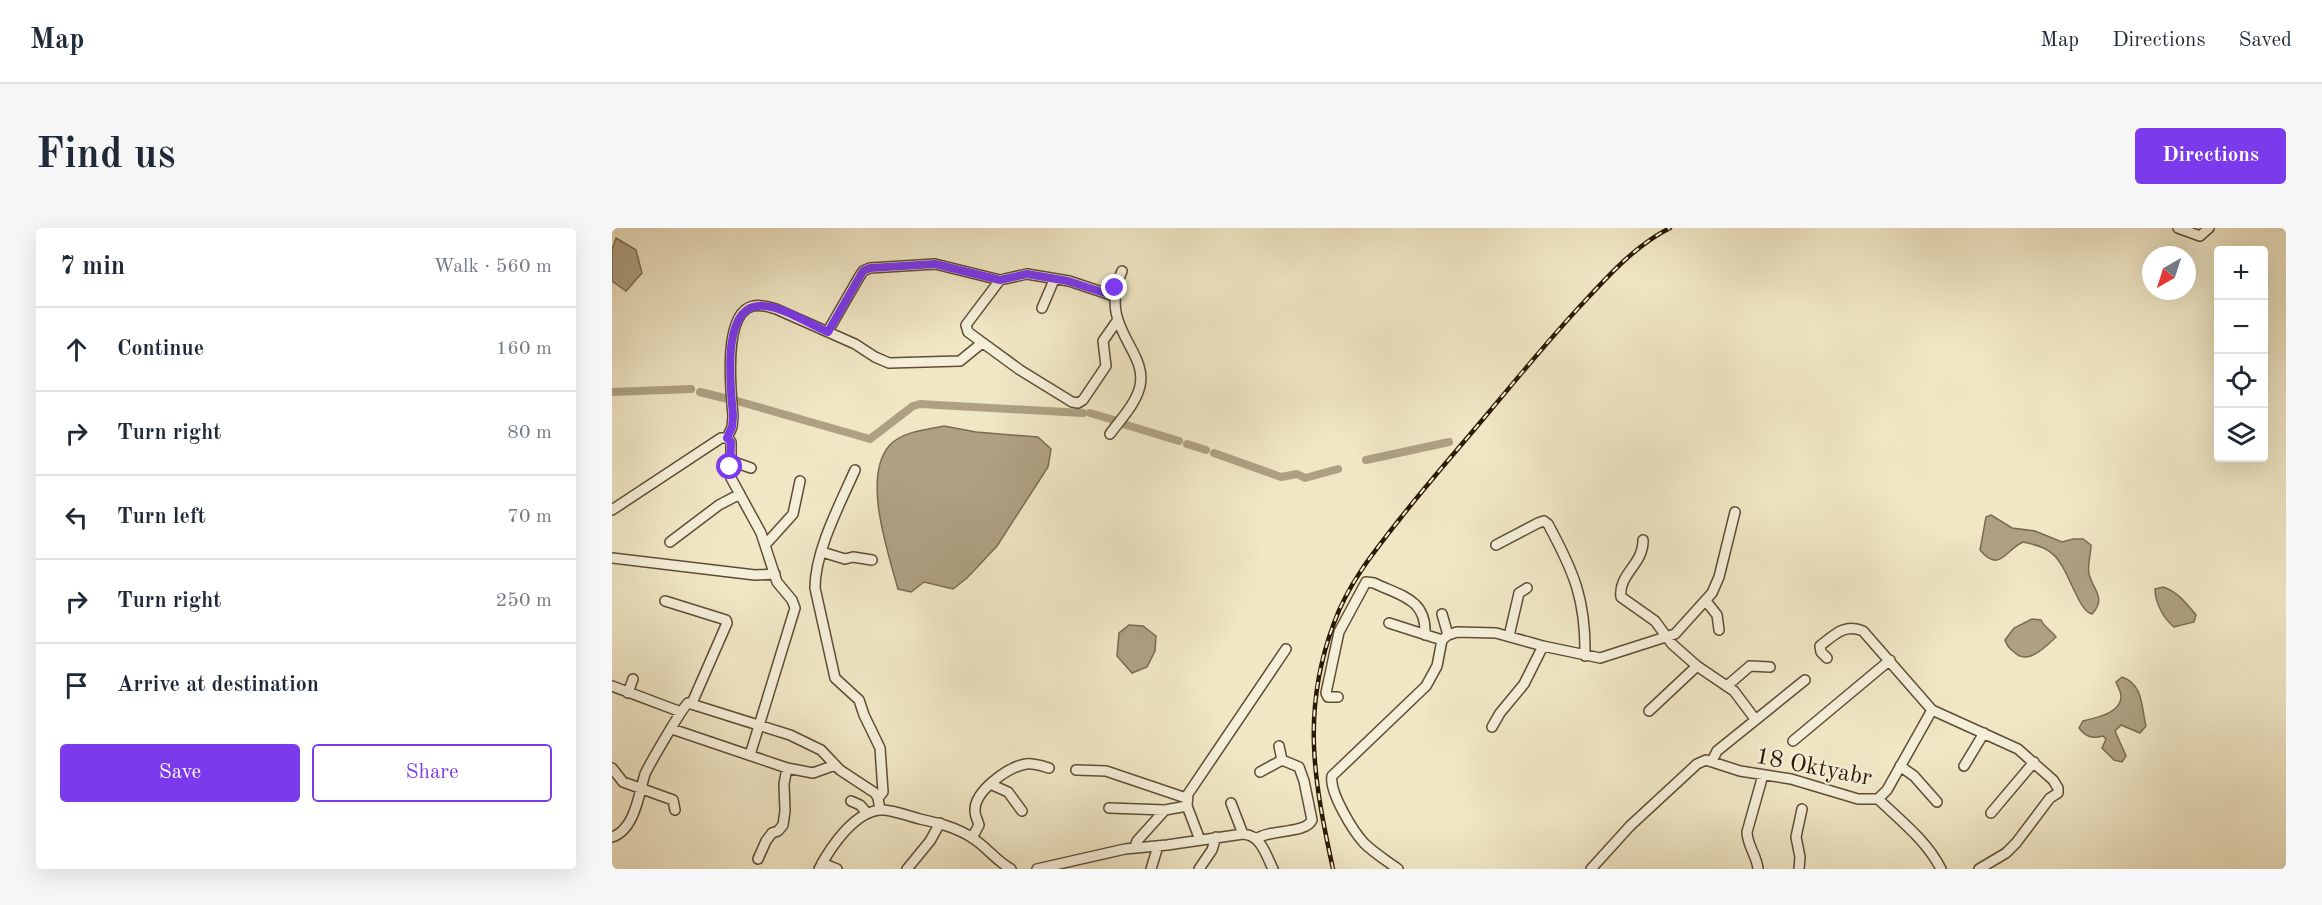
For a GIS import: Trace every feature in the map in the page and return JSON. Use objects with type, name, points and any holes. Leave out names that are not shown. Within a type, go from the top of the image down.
[{"type":"street","points":[[2178,228],[2200,236],[2208,228]]},
{"type":"street","points":[[828,332],[863,271],[870,268],[935,264],[1000,280],[1021,274],[1068,281],[1114,296]]},
{"type":"street","points":[[1110,434],[1138,393],[1140,381],[1137,362],[1117,321],[1114,296],[1122,271]]},
{"type":"street","points":[[1000,280],[966,325],[968,332],[982,344],[1072,402],[1078,403],[1083,400],[1106,366],[1103,341],[1117,321]]},
{"type":"street","points":[[1042,308],[1054,280]]},
{"type":"street","points":[[727,438],[732,427],[733,416],[731,343],[735,324],[745,310],[752,306],[765,306],[828,332],[889,363],[960,361],[982,344]]},
{"type":"street","points":[[612,510],[721,438],[727,438],[731,442],[731,478],[766,544],[778,585],[792,600],[795,608],[750,755]]},
{"type":"street","points":[[730,461],[751,468]]},
{"type":"street","points":[[855,470],[822,552],[816,573],[815,588],[835,678],[859,700],[880,748],[883,792],[878,798]]},
{"type":"street","points":[[766,544],[793,514],[800,482]]},
{"type":"street","points":[[670,542],[719,505],[740,494]]},
{"type":"street","points":[[1389,623],[1425,635],[1445,637],[1457,632],[1509,636],[1585,656],[1608,657],[1643,642],[1667,638],[1675,634],[1706,601],[1719,577],[1735,512]]},
{"type":"street","points":[[1496,545],[1538,523],[1544,521],[1548,524],[1576,581],[1584,625],[1585,656]]},
{"type":"street","points":[[1643,540],[1641,555],[1624,579],[1620,591],[1621,597],[1655,621],[1667,638],[1697,666],[1728,686],[1755,719]]},
{"type":"street","points":[[822,552],[845,559],[853,557],[872,560]]},
{"type":"street","points":[[612,558],[755,575],[775,574]]},
{"type":"street","points":[[1338,697],[1328,697],[1326,693],[1339,632],[1366,582],[1374,582],[1419,607],[1424,614],[1425,635]]},
{"type":"street","points":[[1509,636],[1519,593],[1527,588]]},
{"type":"street","points":[[664,601],[726,620],[727,623],[692,703]]},
{"type":"street","points":[[1706,601],[1717,615],[1719,630]]},
{"type":"street","points":[[1398,869],[1358,835],[1333,790],[1332,776],[1426,686],[1437,666],[1445,637],[1442,614]]},
{"type":"street","points":[[1827,658],[1821,652],[1820,646],[1842,630],[1850,627],[1859,629],[1868,635],[1932,710],[2018,749],[2053,780],[2058,793],[2050,798],[1995,869]]},
{"type":"street","points":[[1492,727],[1500,713],[1524,684],[1543,646]]},
{"type":"street","points":[[1109,808],[1165,810],[1187,802],[1286,649]]},
{"type":"street","points":[[1793,741],[1890,660]]},
{"type":"street","points":[[1649,711],[1697,666]]},
{"type":"street","points":[[1728,686],[1750,666],[1770,667]]},
{"type":"street","points":[[628,693],[633,679]]},
{"type":"street","name":"18 Oktyabr","points":[[1712,761],[1717,751],[1804,680]]},
{"type":"street","points":[[612,686],[681,712]]},
{"type":"street","points":[[612,837],[623,830],[638,804],[648,770],[685,705],[692,703],[805,741],[826,754],[835,765],[869,789],[878,798],[880,810]]},
{"type":"street","name":"18 Oktyabr","points":[[1591,869],[1630,826],[1696,764],[1706,760],[1740,771],[1791,779],[1864,800],[1878,799],[1887,790],[1932,710]]},
{"type":"street","points":[[672,729],[787,768],[813,772],[835,765]]},
{"type":"street","points":[[1964,766],[1984,733]]},
{"type":"street","points":[[1279,746],[1282,760]]},
{"type":"street","points":[[1260,772],[1282,760]]},
{"type":"street","points":[[1256,839],[1268,833],[1305,827],[1312,822],[1302,771],[1299,767],[1282,760]]},
{"type":"street","points":[[1991,813],[2034,762]]},
{"type":"street","points":[[972,838],[979,825],[975,808],[990,784],[1004,773],[1022,764],[1029,763],[1050,768]]},
{"type":"street","points":[[1900,766],[1914,776],[1937,802]]},
{"type":"street","points":[[612,768],[623,782],[673,800],[675,810]]},
{"type":"street","points":[[758,859],[766,841],[783,825],[786,812],[784,784],[787,768]]},
{"type":"street","points":[[1076,770],[1106,771],[1187,802]]},
{"type":"street","points":[[1758,869],[1747,837],[1763,775]]},
{"type":"street","points":[[990,784],[1008,792],[1022,811]]},
{"type":"street","points":[[1878,799],[1909,828],[1936,859],[1941,869]]},
{"type":"street","points":[[851,801],[867,813]]},
{"type":"street","points":[[1187,802],[1200,840]]},
{"type":"street","points":[[1231,803],[1243,834]]},
{"type":"street","points":[[1799,869],[1800,857],[1796,837],[1802,809]]},
{"type":"street","points":[[837,869],[821,866],[841,836],[867,813],[880,810],[940,823],[972,838],[1006,868]]},
{"type":"street","points":[[1135,847],[1137,841],[1165,810]]},
{"type":"street","points":[[907,869],[930,841],[940,823]]},
{"type":"street","points":[[1037,869],[1135,847],[1243,834],[1256,839],[1273,869]]},
{"type":"street","points":[[1199,869],[1212,850],[1216,837]]},
{"type":"street","points":[[1151,869],[1158,846]]},
{"type":"street","points":[[1979,869],[2006,853]]},
{"type":"shaded area","points":[[616,238],[636,250],[642,273],[626,291],[612,281],[612,250]]},
{"type":"shaded area","points":[[944,426],[976,432],[1038,437],[1051,449],[1048,467],[997,546],[967,578],[953,589],[924,582],[911,592],[898,589],[884,536],[877,496],[881,460],[889,446],[901,437]]},
{"type":"shaded area","points":[[1991,515],[2012,528],[2035,531],[2062,542],[2083,539],[2091,545],[2089,574],[2099,599],[2092,614],[2082,605],[2062,566],[2044,548],[2023,542],[2003,558],[1993,560],[1987,557],[1980,550],[1986,517]]},
{"type":"shaded area","points":[[2163,587],[2177,595],[2189,606],[2196,615],[2194,622],[2174,627],[2170,624],[2155,594],[2155,589]]},
{"type":"shaded area","points":[[2032,619],[2041,620],[2056,637],[2036,654],[2019,656],[2009,648],[2005,640],[2014,628]]},
{"type":"shaded area","points":[[1129,625],[1143,626],[1156,636],[1155,651],[1147,667],[1132,673],[1117,656],[1119,633]]},
{"type":"shaded area","points":[[2122,677],[2134,685],[2138,691],[2146,726],[2140,733],[2121,725],[2115,731],[2126,756],[2122,762],[2114,760],[2102,748],[2106,739],[2103,736],[2090,737],[2079,728],[2083,721],[2107,714],[2117,707],[2121,696],[2116,682]]},
{"type":"waterway","points":[[612,392],[691,389]]},
{"type":"waterway","points":[[700,392],[728,399]]},
{"type":"waterway","points":[[737,401],[870,439],[913,406],[920,404],[1083,413]]},
{"type":"waterway","points":[[1090,413],[1114,420]]},
{"type":"waterway","points":[[1123,424],[1179,441]]},
{"type":"waterway","points":[[1366,460],[1449,442]]},
{"type":"waterway","points":[[1187,444],[1206,450]]},
{"type":"waterway","points":[[1214,453],[1281,477],[1297,474],[1305,478],[1338,469]]},
{"type":"railway","points":[[1333,869],[1316,776],[1314,716],[1317,686],[1324,655],[1346,595],[1371,557],[1410,506],[1560,329],[1624,261],[1646,243],[1670,228]]},
{"type":"route","points":[[730,467],[731,442],[727,438],[732,427],[733,416],[731,343],[735,324],[745,310],[752,306],[776,309],[828,332],[863,271],[870,268],[935,264],[1000,280],[1027,274],[1068,281],[1114,296],[1115,288]]}]
